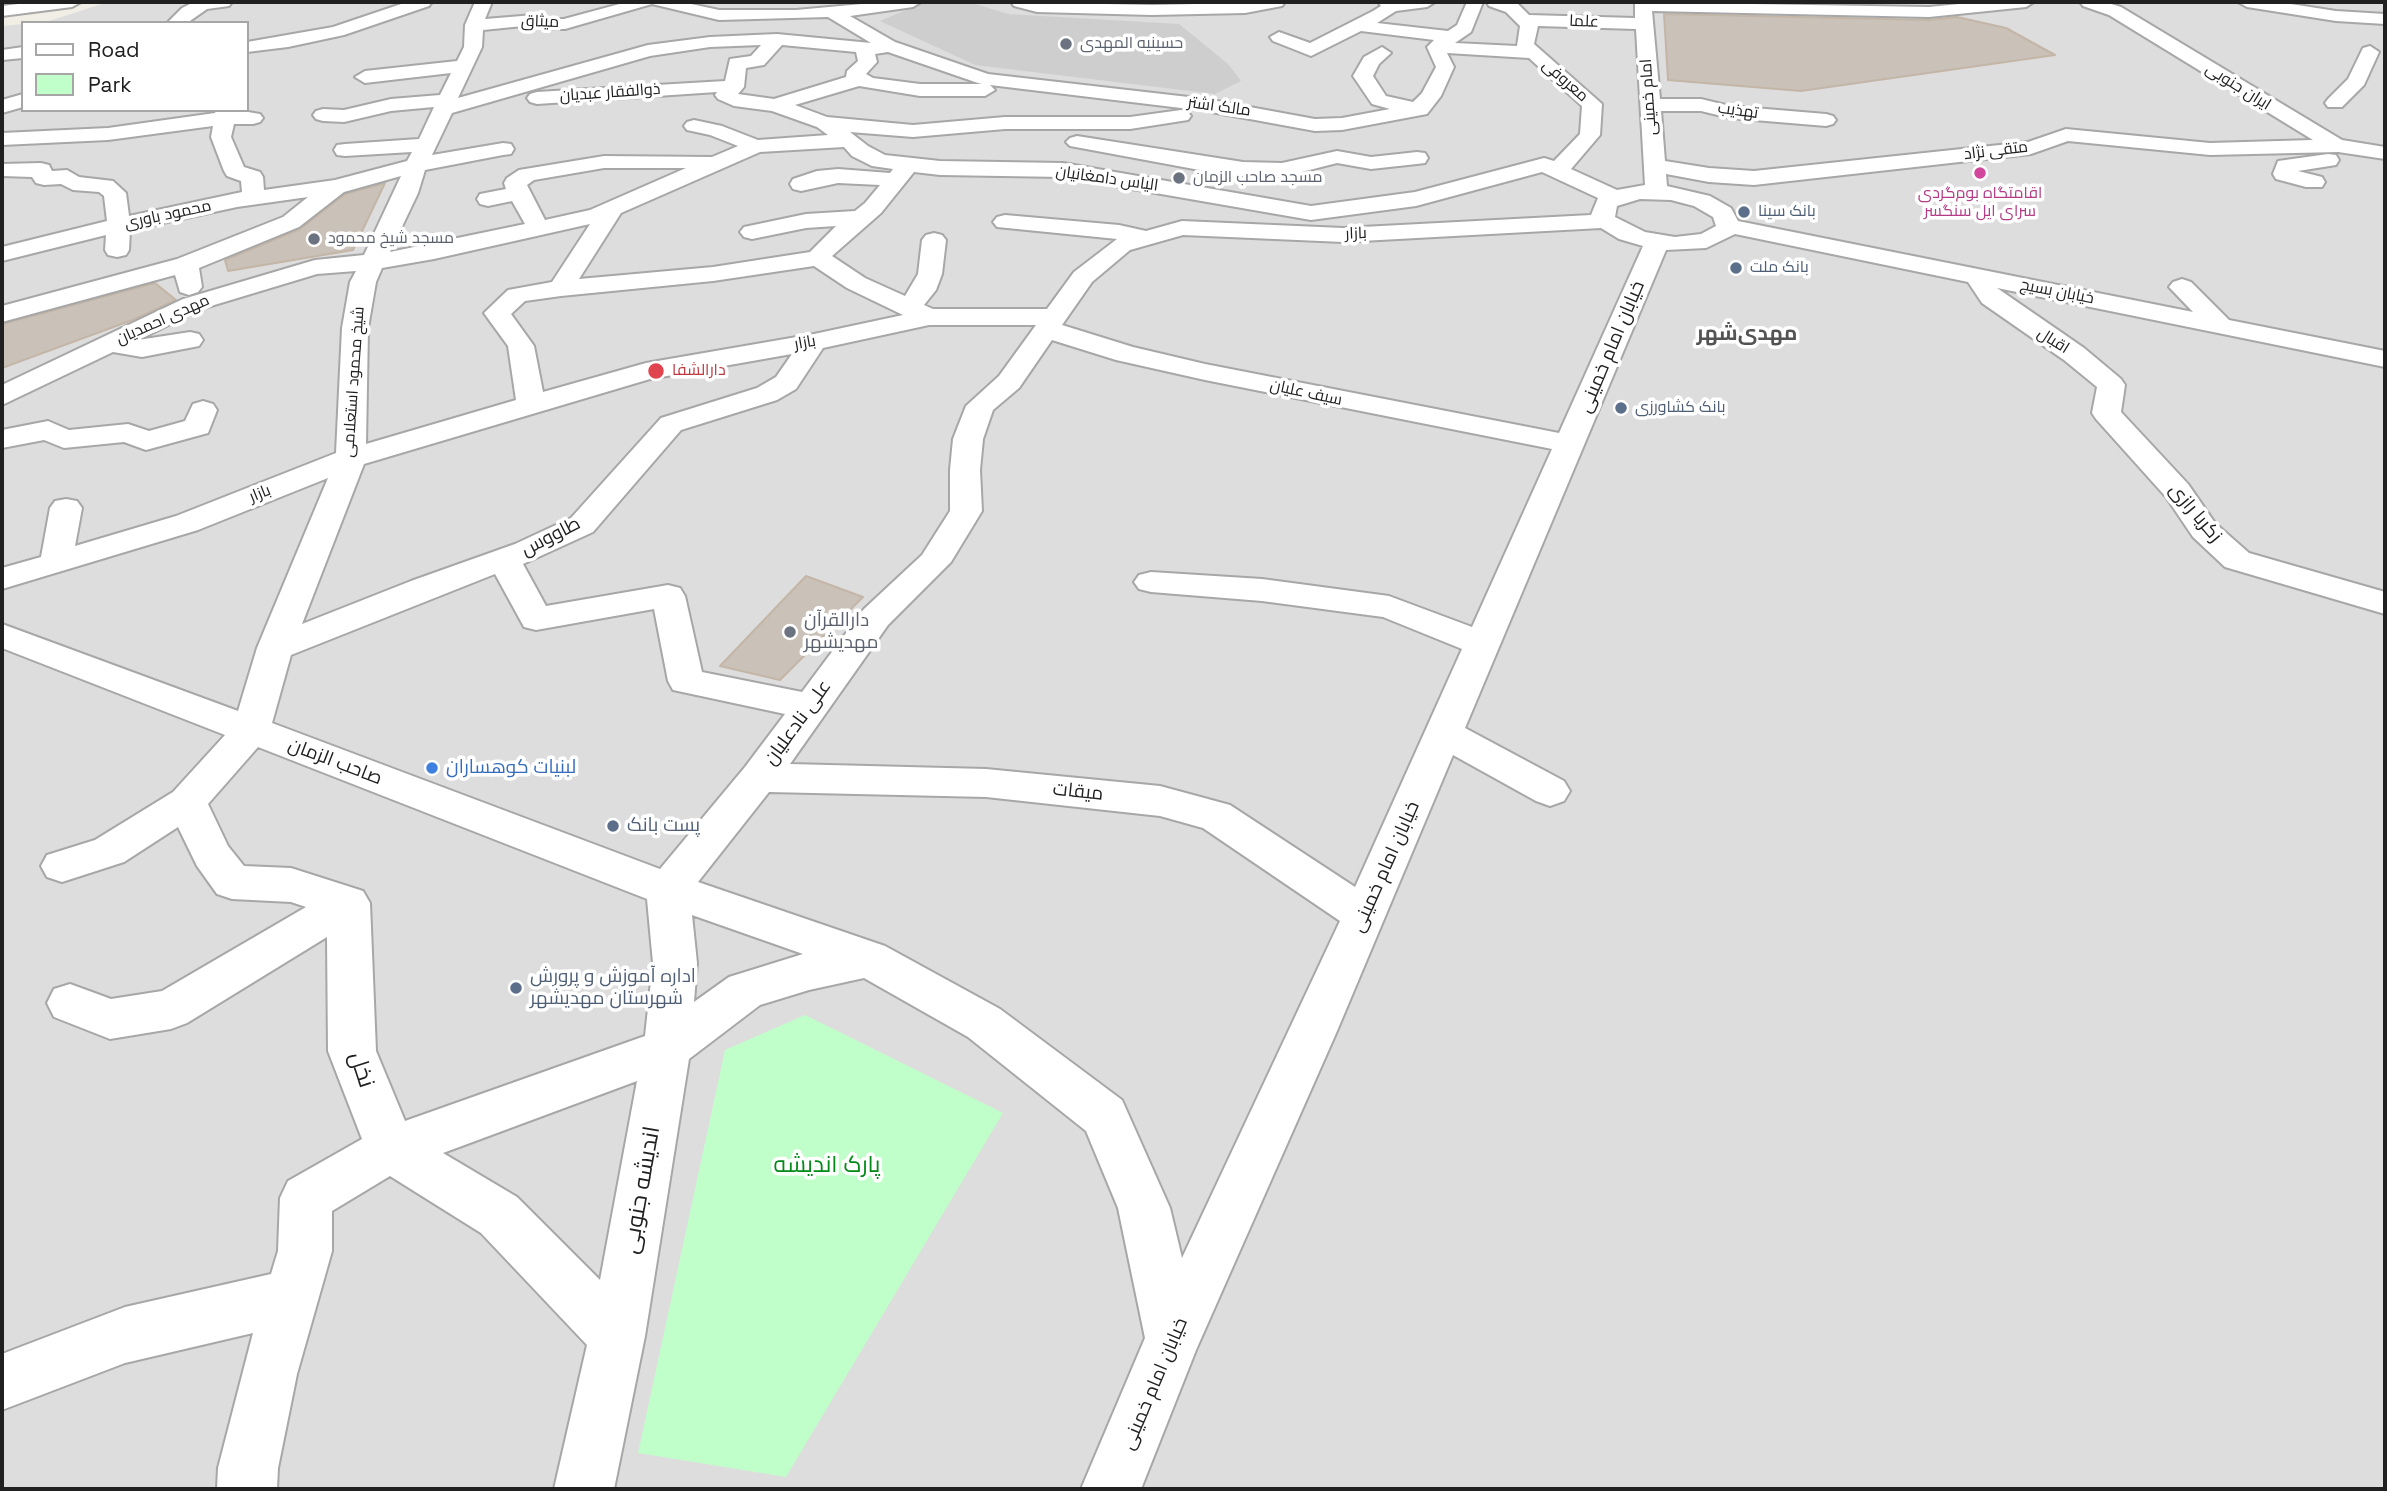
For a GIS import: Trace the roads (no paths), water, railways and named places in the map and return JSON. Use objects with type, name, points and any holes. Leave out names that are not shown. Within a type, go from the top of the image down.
[{"type":"street","points":[[2,11],[72,2]]},
{"type":"street","points":[[178,21],[203,4],[223,2]]},
{"type":"street","points":[[218,21],[243,2]]},
{"type":"street","points":[[248,47],[287,47],[401,16],[423,2]]},
{"type":"street","name":"میثاق","points":[[478,13],[534,20],[545,32],[645,2]]},
{"type":"street","points":[[659,2],[709,13],[796,15],[913,2]]},
{"type":"street","points":[[1034,3],[1213,10],[1276,2],[1293,12]]},
{"type":"street","points":[[1279,37],[1311,50],[1361,26],[1389,4],[1427,2]]},
{"type":"street","points":[[1313,26],[1335,40],[1382,53],[1410,55],[1442,47],[1465,28],[1475,2]]},
{"type":"street","points":[[1495,2],[1511,8],[1524,20]]},
{"type":"street","name":"علما","points":[[1524,20],[1643,10],[1878,7],[1929,12],[2026,2]]},
{"type":"street","name":"ایران جنوبی","points":[[2088,2],[2115,12],[2346,152]]},
{"type":"street","points":[[2246,2],[2336,16],[2385,19]]},
{"type":"street","name":"امام خمینی","points":[[1643,10],[1656,192]]},
{"type":"street","points":[[831,12],[889,46]]},
{"type":"street","name":"شیخ محمود استعلامی","points":[[251,730],[275,648],[351,458],[355,328],[363,282],[432,146],[445,104],[472,47],[478,13]]},
{"type":"street","points":[[709,13],[671,22],[740,41]]},
{"type":"street","name":"معروفی","points":[[1524,20],[1529,24],[1525,45],[1592,104],[1590,135],[1550,168]]},
{"type":"street","points":[[1361,26],[1442,47],[1534,53]]},
{"type":"street","points":[[323,116],[344,116],[391,105],[445,104],[485,97],[643,44],[777,39],[877,49],[889,46]]},
{"type":"street","points":[[734,87],[737,63],[757,61],[777,39]]},
{"type":"street","name":"مالک اشتر","points":[[889,46],[985,79],[1260,113],[1315,125],[1331,140]]},
{"type":"street","points":[[864,47],[868,62],[854,75],[868,83],[895,87],[908,99],[954,104],[972,97],[1041,84]]},
{"type":"street","points":[[1421,120],[1445,67],[1442,47]]},
{"type":"street","points":[[2,55],[21,52]]},
{"type":"street","points":[[2335,103],[2357,81],[2370,52]]},
{"type":"street","points":[[1382,53],[1371,61],[1363,76],[1379,100],[1421,120]]},
{"type":"street","points":[[365,76],[463,66]]},
{"type":"street","points":[[775,105],[860,79]]},
{"type":"street","name":"ذوالفقار عبدیان","points":[[485,97],[532,98],[702,86],[734,87]]},
{"type":"street","name":"الیاس دامغانیان","points":[[734,87],[725,95],[741,102],[775,105],[824,122],[849,139],[860,151],[903,172],[953,169],[1063,170],[1230,201],[1296,203],[1311,213],[1416,199],[1550,168]]},
{"type":"street","points":[[2350,88],[2379,88]]},
{"type":"street","points":[[972,97],[1009,116],[1000,132]]},
{"type":"street","points":[[2,107],[21,101]]},
{"type":"street","name":"تهذیب","points":[[1650,106],[1674,103],[1701,105],[1730,112],[1826,120]]},
{"type":"street","points":[[1143,113],[1168,117]]},
{"type":"street","points":[[824,122],[913,131],[1000,132],[1130,123],[1168,117],[1226,117],[1260,113]]},
{"type":"street","points":[[2,139],[108,134],[225,114],[253,118]]},
{"type":"street","points":[[225,114],[221,137],[236,171],[252,177],[254,197]]},
{"type":"street","points":[[1274,136],[1331,140],[1421,120]]},
{"type":"street","points":[[1110,123],[1119,131],[1138,134],[1141,142],[1127,150]]},
{"type":"street","points":[[694,126],[715,130],[756,146],[849,139]]},
{"type":"street","points":[[1000,132],[1059,139],[1219,166],[1282,170],[1331,140]]},
{"type":"street","name":"متقی نژاد","points":[[1654,166],[1709,175],[1754,178],[2031,148],[2066,135],[2210,149],[2346,152]]},
{"type":"street","points":[[1331,140],[1371,163],[1417,158]]},
{"type":"street","points":[[567,168],[575,142]]},
{"type":"street","points":[[432,146],[435,161],[503,149]]},
{"type":"street","points":[[345,150],[432,146]]},
{"type":"street","points":[[2,314],[186,264],[291,222],[336,187],[369,176],[432,146]]},
{"type":"street","name":"مهدی احمدیان","points":[[2,396],[192,304],[315,267],[374,262],[435,252],[597,215],[756,146]]},
{"type":"street","points":[[2031,148],[2062,158]]},
{"type":"street","points":[[2314,182],[2284,174],[2286,166],[2346,152],[2380,162]]},
{"type":"street","points":[[539,228],[515,183],[527,175],[604,162],[629,153],[719,163]]},
{"type":"street","points":[[1878,163],[1913,177]]},
{"type":"street","points":[[1182,228],[1230,201],[1240,187],[1215,175],[1219,166]]},
{"type":"street","points":[[1550,168],[1615,197],[1656,192],[1688,196],[1714,206],[1723,213],[1728,226],[1725,232],[1706,242],[1657,242],[1627,234],[1606,221],[1602,214],[1603,208],[1615,197]]},
{"type":"street","points":[[1831,168],[1856,179]]},
{"type":"street","points":[[2,170],[41,170],[44,178],[67,177],[73,183],[105,186],[115,193],[119,225],[114,284]]},
{"type":"street","points":[[801,184],[817,178],[903,172]]},
{"type":"street","points":[[818,258],[828,245],[887,194],[903,172]]},
{"type":"street","points":[[1045,201],[1057,187],[1087,174]]},
{"type":"street","name":"محمود باوری","points":[[4,254],[119,225],[254,197],[336,187]]},
{"type":"street","points":[[488,199],[519,194]]},
{"type":"street","points":[[561,288],[582,251],[613,208]]},
{"type":"street","points":[[752,232],[796,222],[862,218]]},
{"type":"street","name":"بازار","points":[[2,579],[187,523],[351,458],[646,371],[814,342],[919,312],[1050,323],[1083,277],[1122,245],[1182,228],[1343,235],[1606,221]]},
{"type":"street","points":[[1005,222],[1119,232],[1149,238]]},
{"type":"street","name":"خیابان بسیج","points":[[1728,226],[2385,359]]},
{"type":"street","points":[[4,254],[6,228]]},
{"type":"street","points":[[531,404],[521,346],[497,313],[517,295],[561,288],[713,274],[818,258],[856,283],[919,312],[923,290],[940,274],[934,240]]},
{"type":"street","name":"خیابان امام خمینی","points":[[1111,1489],[1173,1338],[1365,915],[1657,242]]},
{"type":"street","points":[[186,264],[192,304]]},
{"type":"street","name":"اقبال","points":[[1976,276],[1991,299],[2074,355],[2112,385],[2106,413]]},
{"type":"street","points":[[2182,287],[2220,325]]},
{"type":"street","name":"سیف علیان","points":[[1050,323],[1126,354],[1570,444]]},
{"type":"street","name":"علی نادعلیان","points":[[668,889],[759,777],[876,617],[934,562],[967,511],[965,470],[968,439],[979,406],[1009,382],[1050,323]]},
{"type":"street","points":[[107,345],[142,349],[190,340]]},
{"type":"street","name":"طاووس","points":[[275,648],[423,588],[504,559],[582,525],[670,424],[767,394],[786,383],[814,342]]},
{"type":"street","points":[[2,439],[48,429],[64,439],[128,433],[146,441],[198,427],[203,410]]},
{"type":"street","name":"زکریا رازی","points":[[2106,413],[2177,491],[2204,530],[2237,560],[2385,603]]},
{"type":"street","points":[[56,562],[66,508]]},
{"type":"street","points":[[504,559],[536,619],[668,596],[686,681],[810,706]]},
{"type":"street","points":[[1151,582],[1262,590],[1389,607],[1483,644]]},
{"type":"street","name":"صاحب الزمان","points":[[2,635],[668,889],[869,959],[984,1023],[1105,1116],[1144,1208],[1173,1338]]},
{"type":"street","points":[[62,866],[109,851],[187,802],[251,730]]},
{"type":"street","points":[[1444,733],[1550,791]]},
{"type":"street","name":"میقات","points":[[759,777],[986,783],[1160,801],[1216,816],[1365,915]]},
{"type":"street","points":[[187,802],[212,855],[232,882],[290,885],[348,903]]},
{"type":"street","name":"اندیشه جنوبی","points":[[584,1489],[617,1336],[667,1049],[675,963],[668,889]]},
{"type":"street","points":[[70,1003],[110,1019],[170,1010],[348,903]]},
{"type":"street","name":"نخل","points":[[348,903],[352,1051],[391,1149]]},
{"type":"street","points":[[247,1489],[248,1468],[269,1374],[305,1251],[306,1198],[391,1149],[667,1049],[746,990],[809,971],[869,959]]},
{"type":"street","points":[[391,1149],[499,1215],[617,1336]]},
{"type":"street","points":[[2,1381],[125,1335],[292,1297]]},
{"type":"place","name":"حسینیه المهدی","points":[[1066,44]]},
{"type":"place","name":"اقامتگاه بوم‌گردی سرای ایل سنگسر","points":[[1980,173]]},
{"type":"place","name":"مسجد صاحب الزمان","points":[[1179,178]]},
{"type":"place","name":"بانک سینا","points":[[1744,212]]},
{"type":"place","name":"مسجد شیخ محمود","points":[[314,239]]},
{"type":"place","name":"بانک ملت","points":[[1736,268]]},
{"type":"place","name":"دارالشفا","points":[[656,371]]},
{"type":"place","name":"بانک کشاورزی","points":[[1621,408]]},
{"type":"place","name":"دارالقرآن مهدیشهر","points":[[790,632]]},
{"type":"place","name":"لبنیات کوهساران","points":[[432,768]]},
{"type":"place","name":"پست بانک","points":[[613,826]]},
{"type":"place","name":"اداره آموزش و پرورش شهرستان مهدیشهر","points":[[516,988]]},
{"type":"district","name":"مهدی‌شهر","points":[[1747,334]]},
{"type":"park label","name":"پارک اندیشه","points":[[827,1166]]}]
